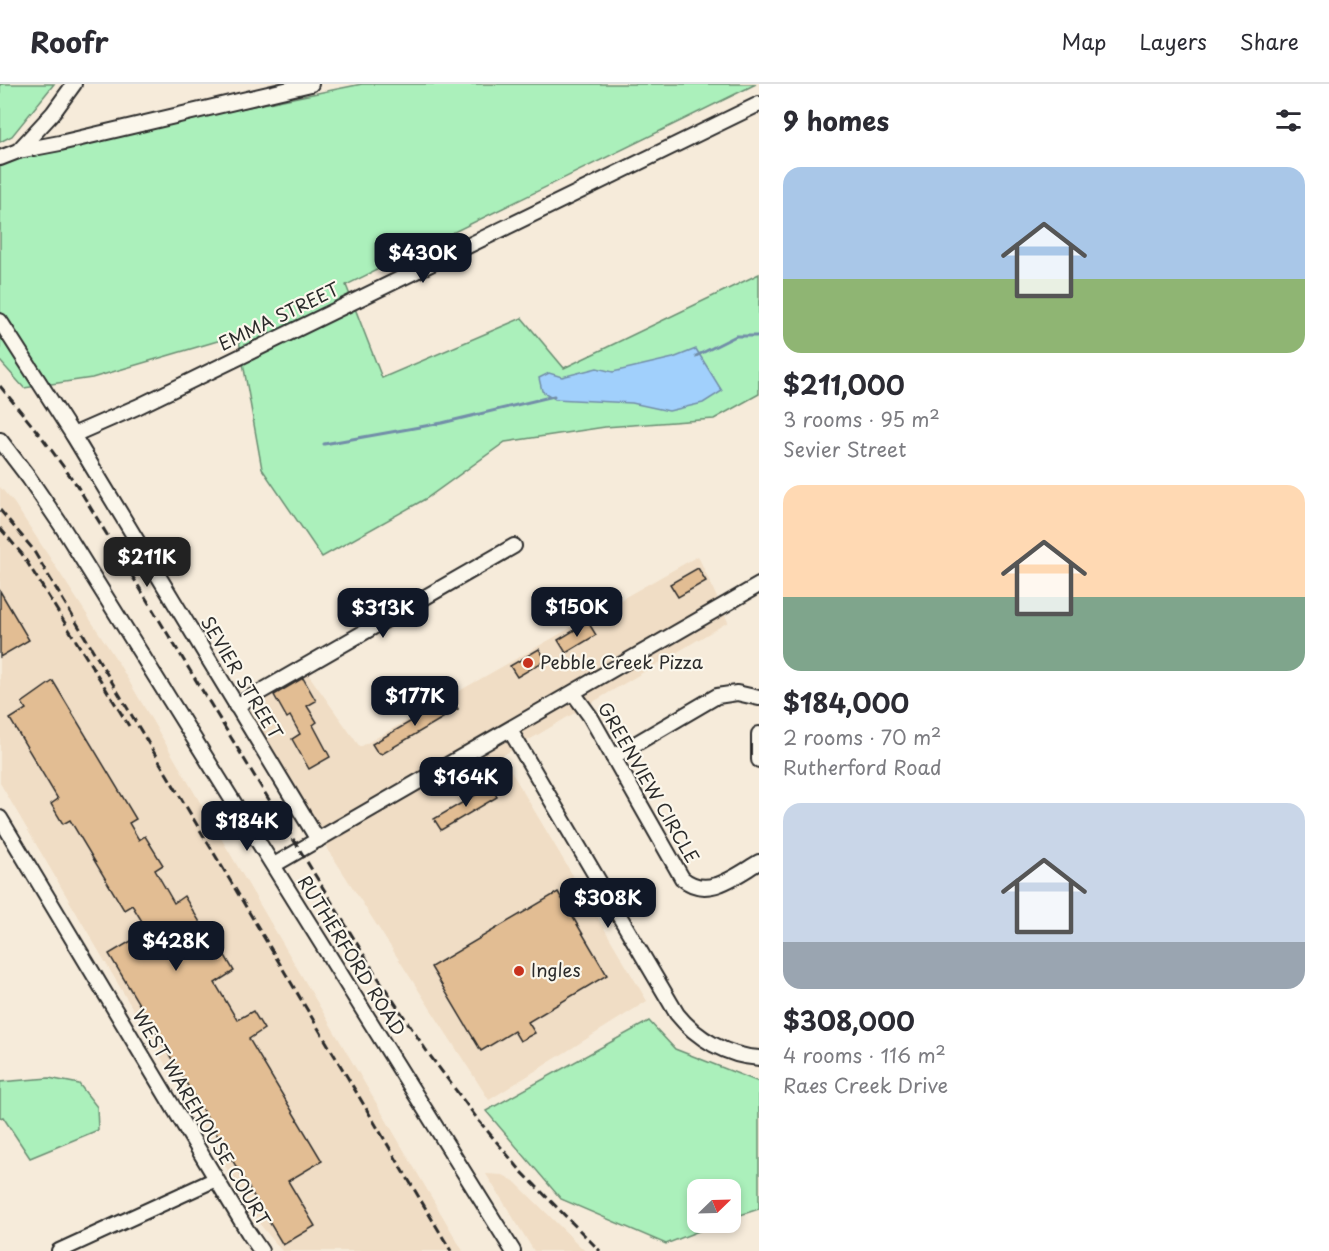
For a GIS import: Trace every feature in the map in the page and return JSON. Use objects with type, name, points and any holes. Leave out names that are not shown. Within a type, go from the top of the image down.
[{"type":"street","points":[[18,151],[53,113],[74,84]]},
{"type":"street","points":[[0,159],[18,151],[311,84]]},
{"type":"street","name":"EMMA STREET","points":[[73,435],[137,407],[759,104]]},
{"type":"street","name":"SEVIER STREET","points":[[0,321],[73,435],[318,840]]},
{"type":"street","name":"RUTHERFORD ROAD","points":[[0,440],[61,525],[513,1251]]},
{"type":"street","points":[[236,706],[514,546]]},
{"type":"street","points":[[274,865],[759,585]]},
{"type":"street","points":[[613,757],[717,696],[737,693],[759,698]]},
{"type":"street","name":"GREENVIEW CIRCLE","points":[[573,694],[590,716],[679,874],[688,884],[697,888],[711,887],[759,862]]},
{"type":"street","points":[[510,730],[677,1014],[688,1027],[714,1045],[730,1052],[759,1058]]},
{"type":"street","points":[[759,734],[759,760]]},
{"type":"street","name":"WEST WAREHOUSE COURT","points":[[0,818],[261,1251]]},
{"type":"street","points":[[59,1251],[216,1179]]},
{"type":"shaded area","points":[[0,487],[14,503],[116,659],[463,1251],[282,1251],[258,1222],[0,783]]},
{"type":"shaded area","points":[[698,556],[728,622],[502,756],[647,1001],[489,1100],[236,706],[303,667],[360,747]]},
{"type":"shaded area","points":[[486,1174],[503,1175],[514,1181],[585,1251],[534,1251]]},
{"type":"green space","points":[[0,84],[54,84],[12,136],[0,142]]},
{"type":"green space","points":[[362,84],[756,84],[346,285],[382,378],[522,318],[564,368],[759,274],[759,394],[714,419],[605,427],[505,442],[427,498],[322,557],[262,469],[238,335],[92,378],[24,388],[0,361],[0,159]]},
{"type":"green space","points":[[649,1021],[675,1049],[759,1082],[759,1209],[741,1215],[741,1179],[687,1179],[687,1233],[694,1233],[666,1244],[561,1199],[486,1111]]},
{"type":"green space","points":[[49,1078],[79,1084],[97,1107],[98,1130],[30,1158],[3,1117],[0,1118],[0,1082]]},
{"type":"water","points":[[696,349],[722,391],[703,403],[669,411],[632,403],[555,399],[542,391],[539,378],[549,373],[562,377],[597,368],[613,372],[673,358]]},
{"type":"building","points":[[698,568],[706,581],[678,597],[670,584]]},
{"type":"building","points":[[0,591],[29,640],[0,657]]},
{"type":"building","points":[[588,622],[596,635],[566,653],[558,640]]},
{"type":"building","name":"Pebble Creek Pizza","points":[[539,649],[546,660],[517,677],[510,666]]},
{"type":"building","points":[[303,678],[316,701],[307,706],[317,722],[313,725],[330,757],[309,769],[292,739],[300,734],[290,716],[287,718],[274,695]]},
{"type":"building","points":[[53,681],[136,819],[129,823],[139,840],[145,836],[163,865],[155,870],[174,903],[184,896],[209,937],[213,935],[234,971],[215,983],[237,1020],[253,1011],[264,1029],[249,1039],[322,1161],[288,1181],[315,1226],[283,1245],[109,954],[148,931],[132,905],[124,910],[70,820],[63,824],[51,804],[58,799],[10,719],[26,709],[22,703]]},
{"type":"building","points":[[451,698],[458,709],[382,754],[377,752],[372,744]]},
{"type":"building","points":[[491,786],[497,797],[441,830],[434,819]]},
{"type":"building","name":"Ingles","points":[[558,892],[607,975],[528,1022],[535,1033],[520,1041],[514,1031],[481,1051],[431,967]]},
{"type":"waterway","points":[[696,356],[736,336],[759,336]]},
{"type":"waterway","points":[[324,444],[442,423],[554,396]]},
{"type":"railway","points":[[0,386],[76,484],[375,973],[428,1053],[479,1121],[521,1171],[600,1251]]},
{"type":"railway","points":[[0,510],[32,548],[451,1251]]},
{"type":"railway","points":[[0,528],[22,554],[129,726]]},
{"type":"place","name":"Pebble Creek Pizza","points":[[528,663]]},
{"type":"place","name":"Ingles","points":[[519,971]]}]
